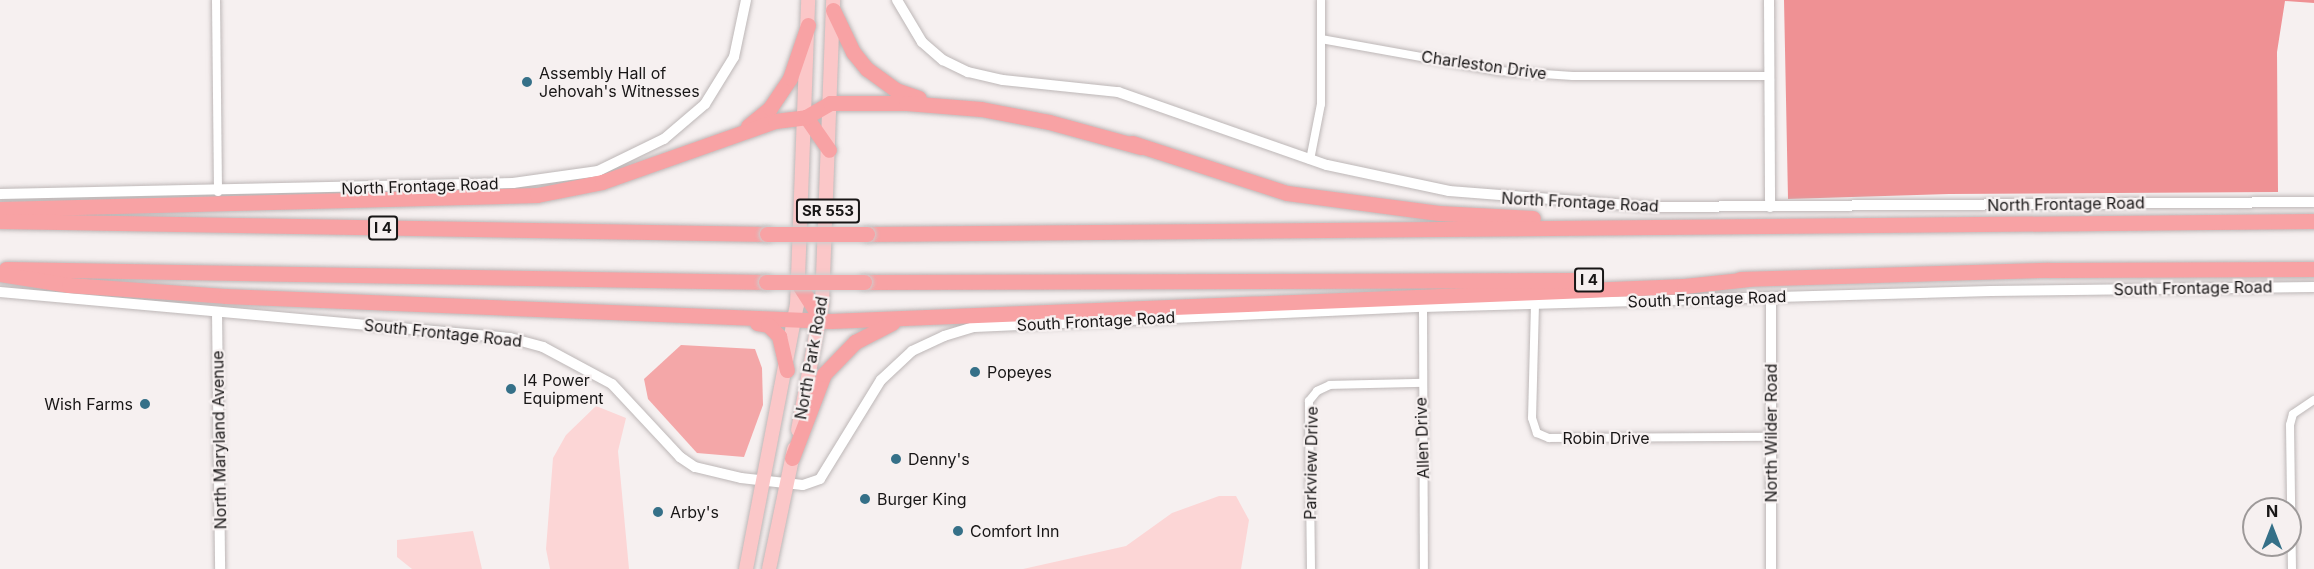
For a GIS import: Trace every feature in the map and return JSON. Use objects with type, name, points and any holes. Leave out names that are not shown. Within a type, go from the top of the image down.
[{"type":"highway","points":[[833,5],[853,52],[881,82],[896,90],[918,97],[1048,117],[1117,136],[1141,147]]},
{"type":"highway","points":[[736,134],[756,120],[781,94],[795,65],[808,25]]},
{"type":"highway","points":[[0,209],[537,195],[602,182],[775,121],[806,117],[830,103],[906,103],[981,109],[1049,122],[1141,147],[1247,183],[1299,195],[1439,213],[1539,218],[1569,226]]},
{"type":"highway","points":[[806,117],[829,150]]},
{"type":"highway","name":"I 4","points":[[0,221],[867,234],[2314,221]]},
{"type":"highway","name":"I 4","points":[[0,269],[864,282],[1749,279],[2049,270],[2314,268]]},
{"type":"highway","points":[[0,274],[69,285],[236,297],[734,320],[908,319],[1684,286],[1749,279]]},
{"type":"highway","points":[[799,285],[821,319]]},
{"type":"highway","points":[[792,458],[800,443],[813,398],[835,360],[868,333],[908,319]]},
{"type":"highway","points":[[734,320],[768,325],[774,330],[782,342],[787,370]]},
{"type":"main road","name":"North Park Road","points":[[746,569],[762,481],[787,370],[799,285],[808,0]]},
{"type":"main road","name":"North Park Road","points":[[769,569],[821,319],[833,5]]},
{"type":"street","points":[[216,0],[218,192]]},
{"type":"street","name":"North Frontage Road","points":[[0,194],[218,192],[513,183],[598,171],[661,141],[705,104],[734,57],[746,0]]},
{"type":"street","name":"North Frontage Road","points":[[897,0],[922,42],[943,60],[969,72],[1003,80],[1118,92],[1310,160],[1405,184],[1499,197],[1653,207],[2314,202]]},
{"type":"street","points":[[1310,160],[1321,104],[1321,0]]},
{"type":"street","points":[[1769,0],[1770,207]]},
{"type":"street","name":"Charleston Drive","points":[[1321,39],[1498,71],[1573,76],[1770,76]]},
{"type":"street","name":"South Frontage Road","points":[[0,292],[510,338],[543,346],[612,384],[680,457],[695,467],[762,481],[803,485],[820,479],[881,380],[912,351],[961,329],[1423,307],[2314,287]]},
{"type":"street","name":"North Wilder Road","points":[[1771,569],[1772,298]]},
{"type":"street","name":"Robin Drive","points":[[1535,304],[1532,418],[1537,433],[1549,438],[1770,438]]},
{"type":"street","name":"Allen Drive","points":[[1423,307],[1421,383],[1424,569]]},
{"type":"street","name":"North Maryland Avenue","points":[[217,312],[220,569]]},
{"type":"street","name":"Parkview Drive","points":[[1311,569],[1309,401],[1317,391],[1330,385],[1421,383]]},
{"type":"street","points":[[2292,569],[2290,425],[2293,414],[2311,402]]},
{"type":"shaded area","points":[[1784,0],[2314,0],[2314,3],[2285,1],[2277,52],[2278,192],[1949,194],[1788,199]]},
{"type":"shaded area","points":[[681,345],[755,349],[762,368],[763,405],[744,457],[697,453],[648,399],[644,379]]},
{"type":"shaded area","points":[[596,406],[626,418],[618,451],[629,569],[550,569],[546,549],[553,458],[566,435]]},
{"type":"shaded area","points":[[1219,496],[1236,496],[1249,520],[1241,569],[1023,569],[1126,546],[1172,513]]},
{"type":"shaded area","points":[[473,531],[482,569],[412,569],[397,557],[397,540]]},
{"type":"place","name":"Assembly Hall of Jehovah's Witnesses","points":[[527,82]]},
{"type":"place","name":"Popeyes","points":[[975,372]]},
{"type":"place","name":"I4 Power Equipment","points":[[511,389]]},
{"type":"place","name":"Wish Farms","points":[[145,404]]},
{"type":"place","name":"Denny's","points":[[896,459]]},
{"type":"place","name":"Burger King","points":[[865,499]]},
{"type":"place","name":"Arby's","points":[[658,512]]},
{"type":"place","name":"Comfort Inn","points":[[958,531]]}]
